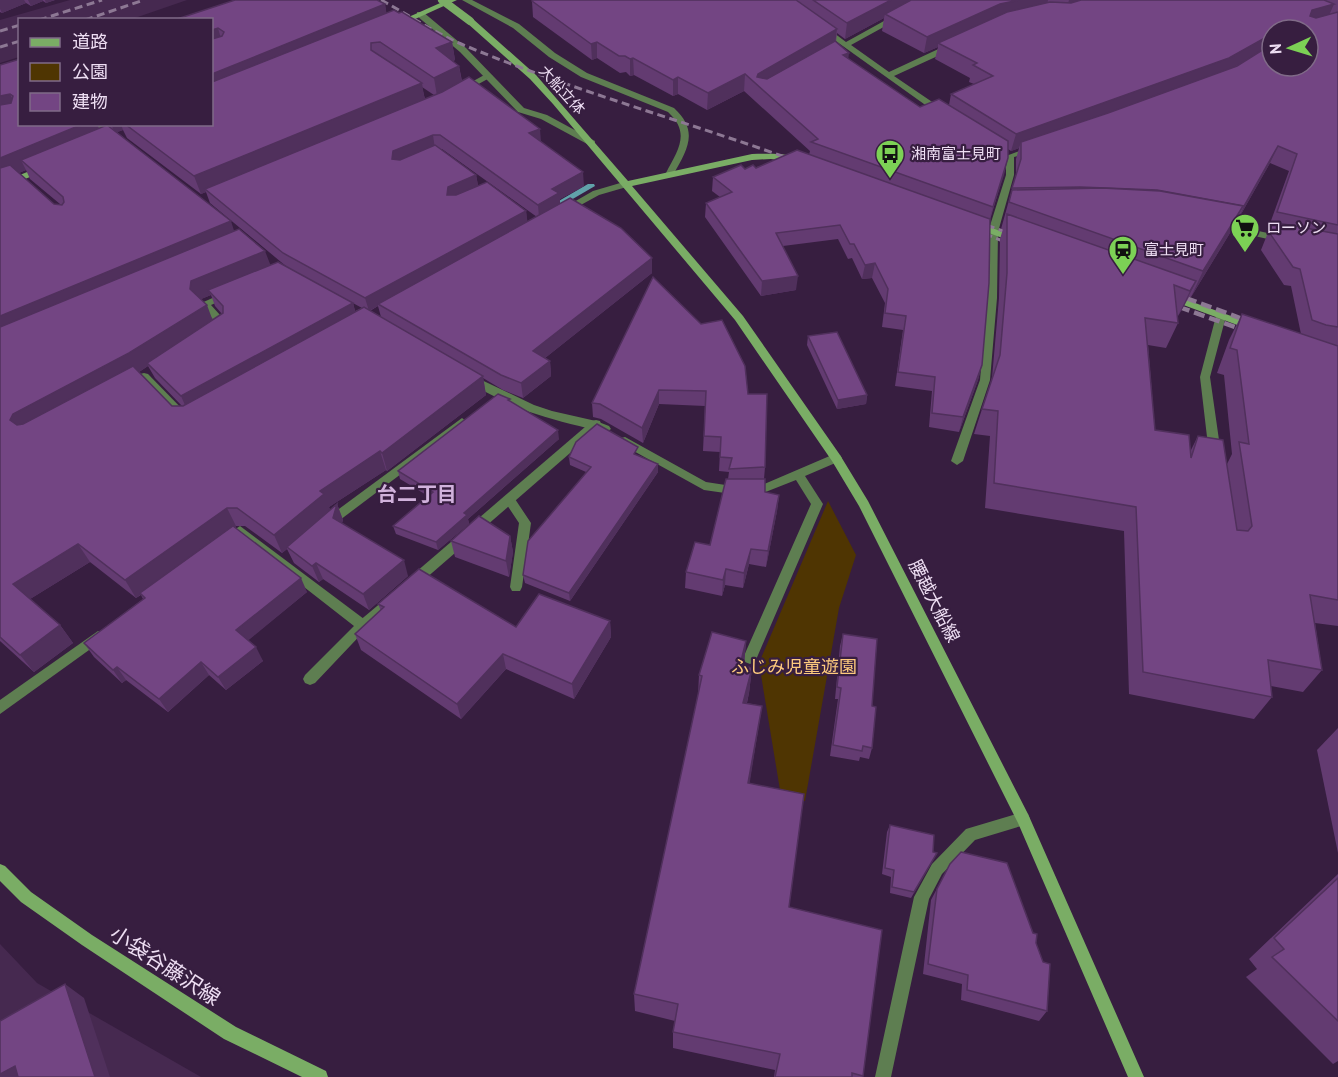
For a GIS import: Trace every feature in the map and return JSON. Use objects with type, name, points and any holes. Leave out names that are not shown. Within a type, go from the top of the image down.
[{"type":"main road","name":"大船立体","points":[[442,0],[470,21],[533,77],[627,184]]},
{"type":"main road","points":[[386,28],[453,0]]},
{"type":"main road","points":[[103,144],[121,140]]},
{"type":"main road","points":[[627,184],[752,157],[771,156],[806,162]]},
{"type":"main road","points":[[0,186],[52,165]]},
{"type":"main road","name":"腰越大船線","points":[[627,184],[739,318],[836,458],[864,504],[1023,819],[1136,1077]]},
{"type":"main road","points":[[970,223],[1025,244]]},
{"type":"main road","points":[[1167,296],[1264,331]]},
{"type":"main road","name":"小袋谷藤沢線","points":[[0,871],[26,897],[87,940],[230,1033],[320,1077]]},
{"type":"street","points":[[466,0],[516,26],[552,55],[584,75],[671,110],[682,118],[686,130],[684,142],[670,173]]},
{"type":"street","points":[[836,51],[908,11]]},
{"type":"street","points":[[420,14],[463,50],[520,111],[551,120],[592,143]]},
{"type":"street","points":[[812,22],[951,119]]},
{"type":"street","points":[[888,75],[957,44]]},
{"type":"street","points":[[450,96],[489,76]]},
{"type":"street","points":[[100,126],[121,140]]},
{"type":"street","points":[[1000,150],[1010,156],[1044,145]]},
{"type":"street","points":[[957,461],[985,380],[992,298],[993,232],[1010,175],[1010,156]]},
{"type":"street","points":[[21,177],[29,184]]},
{"type":"street","points":[[557,215],[596,194],[627,184]]},
{"type":"street","points":[[999,211],[1011,211]]},
{"type":"street","points":[[1210,224],[1287,240]]},
{"type":"street","points":[[214,332],[224,325],[204,304],[233,292]]},
{"type":"street","points":[[1217,469],[1205,377],[1221,316]]},
{"type":"street","points":[[134,382],[154,370]]},
{"type":"street","points":[[458,371],[493,398],[550,415],[596,424],[704,486],[732,490],[763,489],[836,458]]},
{"type":"street","points":[[144,377],[187,420],[197,414]]},
{"type":"street","points":[[317,533],[470,416]]},
{"type":"street","points":[[310,679],[363,626],[596,424]]},
{"type":"street","points":[[750,658],[817,504],[798,474]]},
{"type":"street","points":[[509,499],[525,524],[516,587]]},
{"type":"street","points":[[221,545],[240,531],[286,559],[363,626]]},
{"type":"street","points":[[0,708],[106,630]]},
{"type":"street","points":[[883,1077],[922,897],[937,869],[971,834],[1023,819]]},
{"type":"shaded area","points":[[70,0],[187,0],[135,18],[18,18],[18,57],[0,63],[0,20]]},
{"type":"shaded area","points":[[0,944],[37,983],[201,1077],[0,1077]]},
{"type":"green space","name":"ふじみ児童遊園","points":[[828,501],[856,555],[839,608],[805,801],[781,796],[759,663]]},
{"type":"building","points":[[235,0],[377,0],[385,4],[213,74],[213,39],[222,36],[224,32],[218,28],[213,30],[213,18],[180,18]]},
{"type":"building","points":[[533,0],[796,0],[837,29],[758,74],[757,77],[767,79],[835,41],[849,53],[843,55],[920,107],[939,99],[1008,141],[1008,158],[993,207],[811,142],[818,139],[745,74],[708,93],[678,77],[673,80],[633,58],[619,56],[597,42],[591,44]]},
{"type":"building","points":[[813,0],[891,0],[847,23]]},
{"type":"building","points":[[911,0],[1019,0],[1000,4],[927,37],[885,14]]},
{"type":"building","points":[[1081,0],[1324,0],[1334,4],[1312,10],[1310,16],[1316,18],[1260,18],[1260,41],[1229,58],[1016,134],[951,94],[993,76],[973,65],[977,63],[938,43],[1007,12],[1050,2],[1071,3]]},
{"type":"building","points":[[394,10],[402,12],[452,42],[436,48],[459,66],[434,78],[380,42],[371,43],[371,50],[422,83],[194,176],[128,126],[213,126],[213,82]]},
{"type":"building","points":[[1338,12],[1338,225],[1277,212],[1297,154],[1278,146],[1244,206],[1157,190],[1080,187],[1012,188],[1021,159],[1021,142],[1237,66],[1260,52],[1260,78],[1320,78],[1320,18],[1316,18]]},
{"type":"building","points":[[18,60],[18,126],[78,126],[0,158],[0,105],[11,103],[13,96],[10,94],[0,96],[0,65]]},
{"type":"building","points":[[469,77],[540,129],[529,133],[583,172],[552,189],[559,193],[538,205],[440,135],[433,135],[393,151],[392,159],[400,160],[435,145],[476,175],[448,187],[447,195],[456,195],[487,182],[526,211],[365,298],[283,253],[205,189],[442,92]]},
{"type":"building","points":[[108,126],[231,221],[0,316],[0,168],[10,165],[54,204],[62,205],[64,202],[63,197],[21,160]]},
{"type":"building","points":[[797,150],[990,219],[989,283],[982,365],[963,417],[932,413],[935,377],[898,372],[906,316],[885,313],[888,289],[875,263],[865,265],[854,244],[850,244],[840,225],[776,233],[798,276],[762,281],[706,203],[732,192],[713,177],[741,165],[745,169],[753,165],[756,168]]},
{"type":"building","points":[[1102,188],[1160,191],[1243,206],[1203,271],[1009,202],[1012,190]]},
{"type":"building","points":[[570,198],[621,228],[652,258],[533,351],[550,361],[521,383],[501,375],[378,304]]},
{"type":"building","points":[[1007,214],[1196,281],[1190,291],[1174,285],[1178,323],[1145,318],[1155,430],[1189,435],[1191,458],[1198,436],[1223,440],[1237,530],[1248,531],[1252,526],[1239,442],[1249,444],[1237,350],[1230,348],[1242,314],[1338,346],[1338,600],[1310,595],[1322,670],[1268,660],[1272,697],[1143,672],[1136,507],[994,483],[998,411],[982,409],[1000,355],[1007,273]]},
{"type":"building","points":[[1273,222],[1338,234],[1338,327],[1312,320],[1300,269],[1293,267],[1269,232]]},
{"type":"building","points":[[239,229],[265,251],[191,281],[190,289],[207,305],[129,353],[13,414],[10,420],[17,425],[23,424],[133,366],[172,406],[183,406],[364,307],[483,376],[382,453],[380,451],[320,491],[324,494],[274,535],[237,508],[227,508],[125,580],[78,544],[13,584],[60,625],[20,655],[0,637],[0,327]]},
{"type":"building","points":[[278,262],[353,303],[181,396],[147,363],[223,313],[223,306],[208,290]]},
{"type":"building","points":[[653,277],[701,324],[722,320],[745,366],[748,394],[767,394],[765,467],[729,469],[732,458],[720,457],[721,437],[704,436],[706,391],[659,390],[642,428],[600,404],[592,403]]},
{"type":"building","points":[[837,332],[867,395],[838,400],[808,336]]},
{"type":"building","points":[[498,394],[510,399],[508,400],[558,430],[464,513],[467,515],[436,542],[393,526],[433,492],[398,471]]},
{"type":"building","points":[[597,424],[638,447],[634,454],[658,464],[569,593],[523,575],[528,541],[591,467],[569,457],[576,442]]},
{"type":"building","points":[[726,479],[765,479],[765,492],[779,495],[768,551],[751,549],[744,573],[726,569],[723,580],[686,572],[695,542],[710,545]]},
{"type":"building","points":[[337,504],[333,518],[404,560],[363,594],[316,563],[312,566],[287,547]]},
{"type":"building","points":[[479,516],[510,536],[506,561],[451,541]]},
{"type":"building","points":[[233,526],[301,578],[236,630],[256,647],[218,677],[201,662],[159,699],[117,667],[113,670],[84,643],[145,598],[140,593]]},
{"type":"building","points":[[419,569],[516,627],[539,594],[610,621],[572,684],[503,654],[457,704],[355,634],[384,607],[378,604]]},
{"type":"building","points":[[712,632],[746,641],[740,665],[752,668],[743,703],[762,706],[748,783],[804,794],[789,907],[882,930],[863,1076],[852,1073],[852,1077],[775,1077],[780,1054],[673,1032],[678,1004],[634,994],[702,676],[699,675]]},
{"type":"building","points":[[843,634],[877,639],[872,706],[876,707],[872,748],[863,746],[862,751],[833,745],[841,688],[837,687]]},
{"type":"building","points":[[890,825],[934,835],[933,852],[937,853],[914,892],[892,887],[894,870],[885,868]]},
{"type":"building","points":[[961,852],[1007,863],[1033,933],[1037,934],[1036,943],[1043,962],[1050,964],[1047,1011],[967,990],[968,975],[928,964],[937,889],[950,864]]},
{"type":"building","points":[[1338,878],[1338,1021],[1272,957],[1284,949],[1274,938]]},
{"type":"building","points":[[65,984],[95,1077],[18,1077],[15,1066],[0,1074],[0,1021]]},
{"type":"waterway","points":[[549,209],[591,186]]},
{"type":"railway","points":[[45,18],[102,0]]},
{"type":"railway","points":[[91,18],[144,0]]},
{"type":"railway","points":[[381,0],[444,36],[507,62],[799,162]]},
{"type":"railway","points":[[0,31],[18,26]]},
{"type":"railway","points":[[0,47],[18,42]]},
{"type":"railway","points":[[975,221],[1017,236]]},
{"type":"railway","points":[[973,229],[1015,246]]},
{"type":"railway","points":[[1186,298],[1256,324]]},
{"type":"railway","points":[[1179,307],[1249,332]]},
{"type":"place","name":"湘南富士見町","points":[[890,180]]},
{"type":"place","name":"ローソン","points":[[1245,254]]},
{"type":"place","name":"富士見町","points":[[1123,276]]},
{"type":"district","name":"台二丁目","points":[[417,494]]}]
